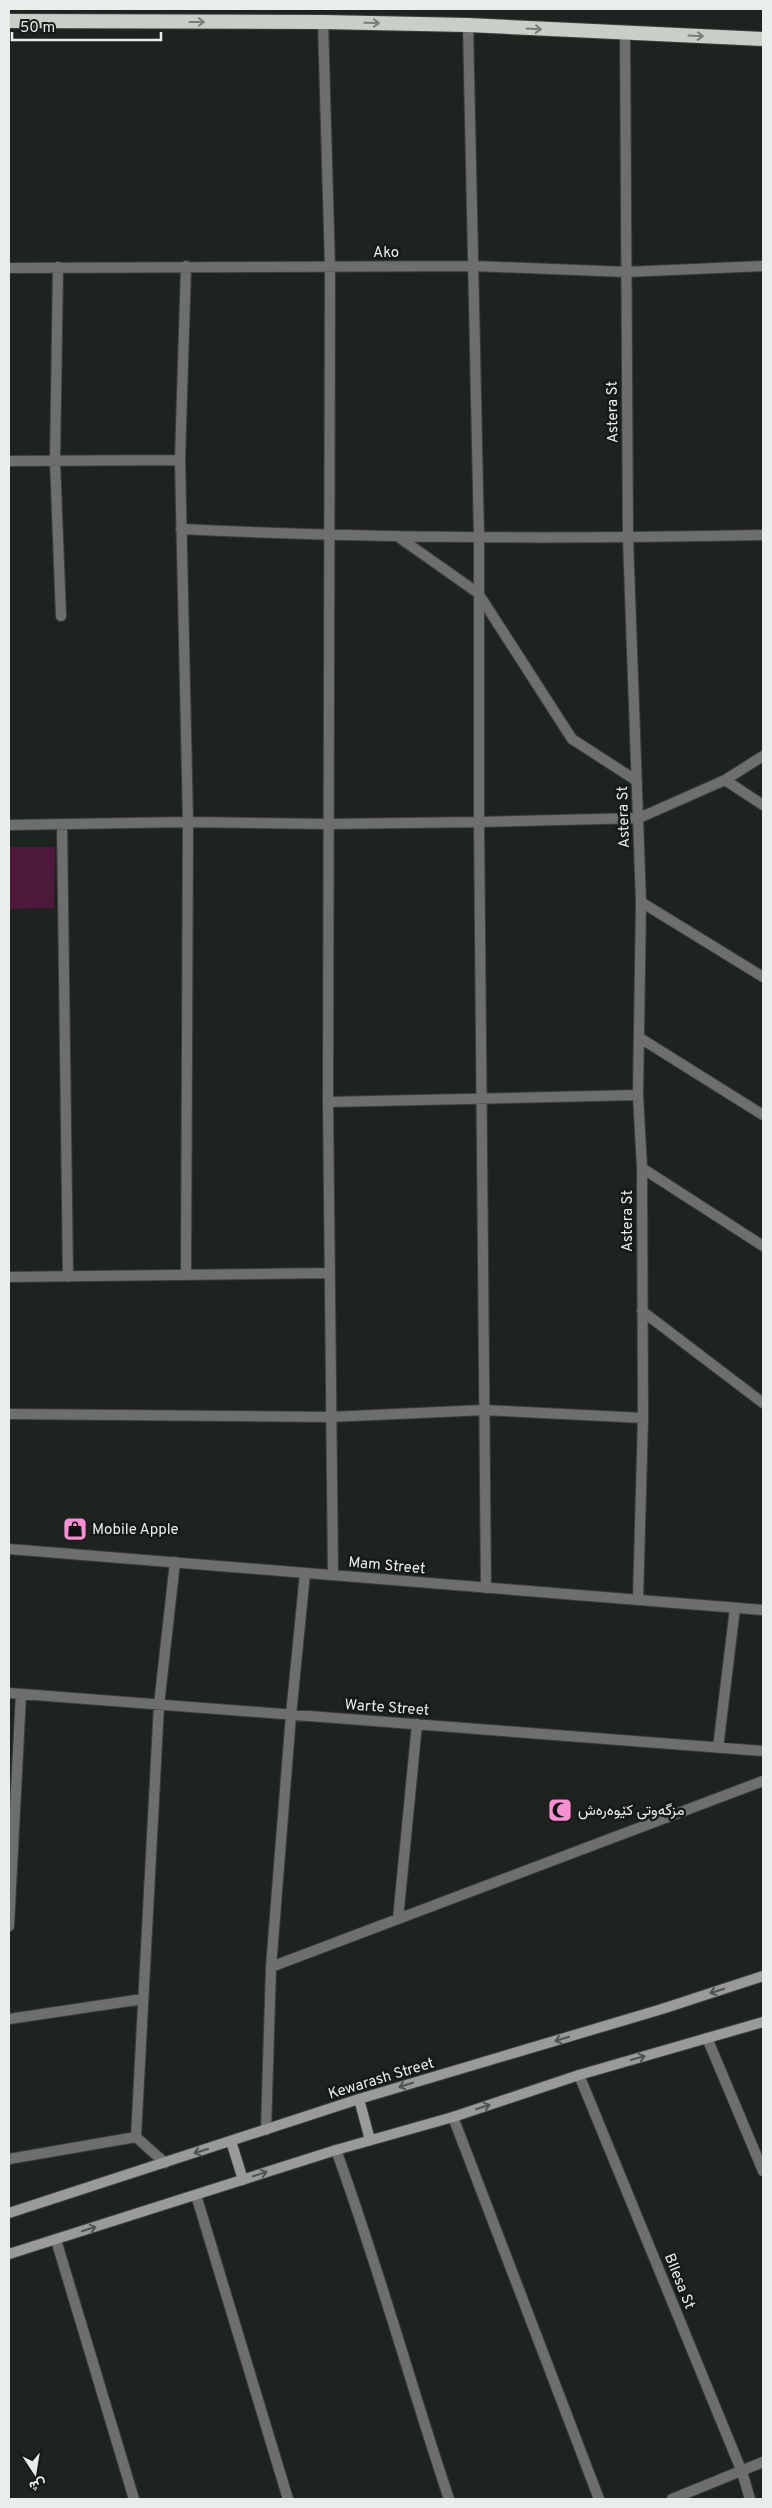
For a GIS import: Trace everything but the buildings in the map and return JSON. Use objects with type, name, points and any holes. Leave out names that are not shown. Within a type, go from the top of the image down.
[{"type":"highway","points":[[9,21],[323,22],[468,26],[763,39]]},
{"type":"main road","name":"Kewarash Street","points":[[9,2212],[359,2099],[652,2012],[763,1976]]},
{"type":"main road","points":[[9,2254],[336,2150],[453,2117],[578,2075],[763,2022]]},
{"type":"main road","points":[[359,2099],[370,2140]]},
{"type":"main road","points":[[231,2141],[243,2180]]},
{"type":"street","points":[[323,22],[330,267],[328,1273],[334,1575]]},
{"type":"street","points":[[468,26],[480,536],[478,593],[479,822],[486,1588]]},
{"type":"street","name":"Astera St","points":[[625,33],[628,538],[641,902],[638,1095],[642,1168],[643,1418],[638,1600]]},
{"type":"street","points":[[186,266],[180,460],[188,822],[186,1273]]},
{"type":"street","name":"Ako","points":[[9,268],[474,266],[626,272],[763,266]]},
{"type":"street","points":[[58,267],[55,461],[61,616]]},
{"type":"street","points":[[9,461],[180,460]]},
{"type":"street","points":[[181,529],[330,536],[628,538],[763,535]]},
{"type":"street","points":[[397,536],[478,593],[572,739],[637,781]]},
{"type":"street","points":[[9,825],[188,822],[328,824],[639,818],[725,780],[763,756]]},
{"type":"street","points":[[725,780],[763,805]]},
{"type":"street","points":[[62,824],[68,1277]]},
{"type":"street","points":[[641,902],[763,977]]},
{"type":"street","points":[[640,1038],[763,1115]]},
{"type":"street","points":[[328,1102],[638,1095]]},
{"type":"street","points":[[642,1168],[763,1246]]},
{"type":"street","points":[[9,1277],[186,1273],[328,1273]]},
{"type":"street","points":[[642,1311],[763,1403]]},
{"type":"street","points":[[9,1414],[330,1417],[484,1410],[643,1418]]},
{"type":"street","name":"Mam Street","points":[[9,1549],[763,1610]]},
{"type":"street","points":[[136,2137],[159,1705],[175,1562]]},
{"type":"street","points":[[266,2130],[271,1967],[290,1715],[305,1573]]},
{"type":"street","points":[[718,1748],[736,1608]]},
{"type":"street","name":"Warte Street","points":[[9,1693],[763,1751]]},
{"type":"street","points":[[9,1926],[11,1826],[21,1694]]},
{"type":"street","points":[[398,1919],[418,1724]]},
{"type":"street","points":[[271,1967],[763,1781]]},
{"type":"street","points":[[9,2018],[143,2000]]},
{"type":"street","points":[[707,2038],[763,2171]]},
{"type":"street","name":"Bllesa St","points":[[578,2075],[742,2472],[750,2499]]},
{"type":"street","points":[[453,2117],[599,2499]]},
{"type":"street","points":[[9,2159],[136,2137]]},
{"type":"street","points":[[136,2137],[165,2163]]},
{"type":"street","points":[[336,2150],[360,2214],[449,2499]]},
{"type":"street","points":[[196,2195],[288,2499]]},
{"type":"street","points":[[56,2240],[134,2499]]},
{"type":"street","points":[[672,2499],[763,2462]]},
{"type":"shaded area","points":[[9,847],[55,847],[54,908],[9,909]]},
{"type":"place","name":"Mobile Apple","points":[[75,1529]]},
{"type":"place","name":"مزگەوتی کێوەرەش","points":[[560,1810]]}]
